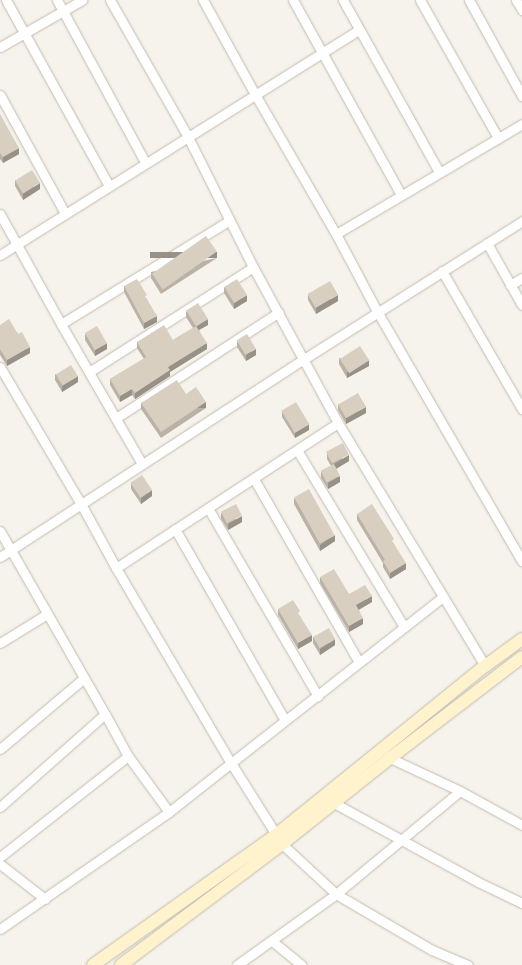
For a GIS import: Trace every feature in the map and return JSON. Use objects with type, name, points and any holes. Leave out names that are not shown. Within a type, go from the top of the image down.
[{"type":"street","points":[[6,0],[108,186]]},
{"type":"street","points":[[57,0],[145,162]]},
{"type":"street","points":[[0,47],[82,0]]},
{"type":"street","points":[[110,0],[188,137],[253,267],[279,312],[338,423],[485,666]]},
{"type":"street","points":[[203,0],[256,96],[336,234],[378,313],[522,561]]},
{"type":"street","points":[[293,0],[401,195]]},
{"type":"street","points":[[343,0],[439,172]]},
{"type":"street","points":[[420,0],[498,138]]},
{"type":"street","points":[[469,0],[522,96]]},
{"type":"street","points":[[516,0],[522,10]]},
{"type":"street","points":[[0,255],[145,162],[256,96],[322,52],[359,30]]},
{"type":"street","points":[[0,95],[65,213]]},
{"type":"street","points":[[336,234],[522,124]]},
{"type":"street","points":[[0,214],[61,324],[142,464]]},
{"type":"street","points":[[61,324],[230,220]]},
{"type":"street","points":[[0,557],[304,359],[522,221]]},
{"type":"street","points":[[487,243],[522,305]]},
{"type":"street","points":[[89,372],[253,267]]},
{"type":"street","points":[[442,271],[522,409]]},
{"type":"street","points":[[510,285],[522,278]]},
{"type":"street","points":[[116,418],[279,312]]},
{"type":"street","points":[[0,367],[81,504],[116,568],[279,840],[336,894],[432,950],[468,965]]},
{"type":"street","points":[[116,568],[338,423]]},
{"type":"street","points":[[297,450],[404,627]]},
{"type":"street","points":[[254,479],[359,662]]},
{"type":"street","points":[[208,508],[318,696]]},
{"type":"street","points":[[176,529],[285,720]]},
{"type":"street","points":[[0,531],[128,756],[169,812]]},
{"type":"street","points":[[0,929],[169,812],[443,597]]},
{"type":"street","points":[[0,644],[47,614]]},
{"type":"street","points":[[121,965],[279,840],[485,666],[522,639]]},
{"type":"street","points":[[93,965],[334,803],[522,657]]},
{"type":"street","points":[[0,749],[84,678]]},
{"type":"street","points":[[0,807],[105,714]]},
{"type":"street","points":[[0,856],[128,756]]},
{"type":"street","points":[[390,758],[460,791],[522,824]]},
{"type":"street","points":[[237,965],[336,894],[460,791]]},
{"type":"street","points":[[334,803],[478,882],[522,903]]},
{"type":"street","points":[[0,864],[45,899]]},
{"type":"street","points":[[272,941],[302,965]]},
{"type":"building","points":[[0,114],[19,148],[3,157],[0,153]]},
{"type":"building","points":[[32,170],[40,183],[23,193],[15,181]]},
{"type":"building","points":[[206,236],[217,252],[163,289],[152,274]]},
{"type":"building","points":[[137,279],[157,316],[144,323],[124,286]]},
{"type":"building","points":[[237,279],[247,295],[234,303],[224,287]]},
{"type":"building","points":[[330,281],[338,295],[315,308],[307,294]]},
{"type":"building","points":[[198,303],[208,319],[196,327],[186,310]]},
{"type":"building","points":[[9,319],[18,334],[22,332],[30,347],[7,360],[0,349],[0,325]]},
{"type":"building","points":[[164,325],[173,340],[196,326],[207,343],[168,367],[170,370],[135,393],[132,389],[120,396],[110,379],[146,357],[137,342]]},
{"type":"building","points":[[97,326],[107,343],[95,350],[85,333]]},
{"type":"building","points":[[247,334],[256,349],[245,355],[237,340]]},
{"type":"building","points":[[360,346],[369,360],[349,373],[340,359]]},
{"type":"building","points":[[71,365],[78,376],[63,386],[56,375]]},
{"type":"building","points":[[177,380],[186,394],[196,387],[206,402],[161,432],[141,403]]},
{"type":"building","points":[[358,393],[366,407],[346,418],[338,404]]},
{"type":"building","points":[[296,402],[309,424],[295,433],[281,411]]},
{"type":"building","points":[[343,443],[349,455],[332,463],[326,452]]},
{"type":"building","points":[[334,464],[340,476],[327,482],[321,471]]},
{"type":"building","points":[[142,475],[152,490],[140,498],[130,483]]},
{"type":"building","points":[[309,489],[335,535],[320,544],[294,497]]},
{"type":"building","points":[[236,504],[242,516],[227,523],[221,512]]},
{"type":"building","points":[[372,504],[394,539],[392,541],[406,563],[390,573],[383,561],[385,560],[357,514]]},
{"type":"building","points":[[334,569],[349,594],[365,585],[372,596],[356,605],[363,618],[349,626],[320,577]]},
{"type":"building","points":[[293,600],[300,611],[298,613],[312,635],[298,643],[278,609]]},
{"type":"building","points":[[329,628],[335,639],[320,648],[313,637]]}]
